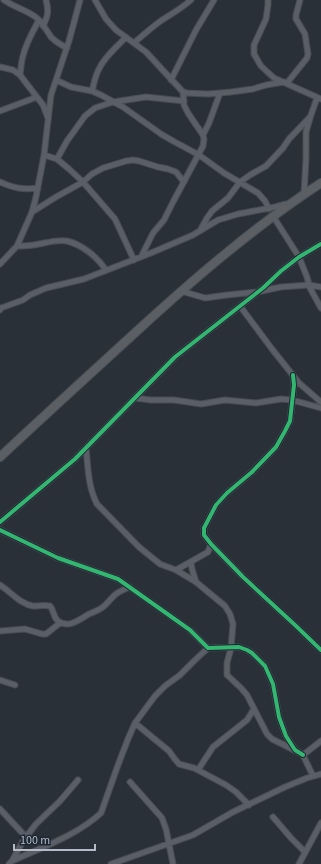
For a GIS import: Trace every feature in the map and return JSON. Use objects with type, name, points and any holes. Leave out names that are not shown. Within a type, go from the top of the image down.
[{"type":"highway","points":[[0,457],[181,291],[248,236],[271,212],[293,202],[321,183]]},
{"type":"street","points":[[4,0],[39,20],[52,38],[67,48]]},
{"type":"street","points":[[44,26],[48,16],[46,0]]},
{"type":"street","points":[[0,264],[17,246],[32,212],[44,155],[51,95],[67,48],[80,0]]},
{"type":"street","points":[[95,0],[106,19],[116,30],[146,52],[183,92],[194,94],[253,89],[285,82],[307,58],[308,54],[304,34],[296,19],[300,0]]},
{"type":"street","points":[[134,43],[145,32],[191,0]]},
{"type":"street","points":[[171,80],[196,30],[214,0]]},
{"type":"street","points":[[268,0],[266,20],[254,45],[254,54],[261,66],[274,78],[319,98],[310,117],[306,132],[304,194]]},
{"type":"street","points":[[20,75],[26,45],[39,20]]},
{"type":"street","points":[[92,91],[101,65],[126,37]]},
{"type":"street","points":[[0,67],[13,70],[20,75],[43,105],[49,119]]},
{"type":"street","points":[[56,80],[71,87],[92,91],[123,107],[173,141],[199,155],[224,173],[258,193],[265,200],[299,257],[310,288],[321,308]]},
{"type":"street","points":[[141,257],[153,233],[164,220],[203,146],[203,135],[184,105],[183,92]]},
{"type":"street","points":[[203,135],[220,93]]},
{"type":"street","points":[[0,111],[37,97]]},
{"type":"street","points":[[57,159],[85,116],[95,108],[113,102],[146,97],[184,101]]},
{"type":"street","points":[[201,230],[212,211],[228,198],[240,182],[246,177],[266,166],[310,117]]},
{"type":"street","points":[[44,155],[57,159],[69,169],[83,182],[115,219],[134,260]]},
{"type":"street","points":[[32,212],[83,182],[92,174],[103,168],[126,161],[139,161],[158,167],[168,168],[176,172],[184,182]]},
{"type":"street","points":[[0,182],[20,189],[38,188]]},
{"type":"street","points":[[36,197],[44,204]]},
{"type":"street","points":[[0,310],[1,308],[23,300],[30,294],[46,288],[84,279],[134,260],[193,235],[218,220],[238,214],[271,212]]},
{"type":"street","points":[[17,246],[31,246],[53,241],[66,241],[81,247],[99,261],[106,270]]},
{"type":"street","points":[[0,522],[75,459],[175,357],[258,292],[281,270],[321,244]]},
{"type":"street","points":[[181,291],[205,298],[258,292],[281,287],[309,285],[321,287]]},
{"type":"street","points":[[240,306],[267,344],[299,383],[321,402]]},
{"type":"street","points":[[293,375],[294,385],[290,421],[286,431],[276,447],[252,472],[216,505],[204,528],[204,535],[243,577],[321,650]]},
{"type":"street","points":[[135,398],[174,400],[201,404],[225,400],[256,403],[281,399],[292,400],[321,408]]},
{"type":"street","points":[[86,448],[90,482],[93,496],[97,504],[160,564],[176,570],[196,582],[225,606],[230,614],[233,624],[231,648],[227,663],[227,675],[247,695],[267,734],[272,739],[303,755],[313,776]]},
{"type":"street","points":[[0,530],[58,558],[118,579],[190,630],[208,648]]},
{"type":"street","points":[[176,570],[191,563],[208,552],[211,544]]},
{"type":"street","points":[[191,563],[196,582]]},
{"type":"street","points":[[0,585],[27,604],[34,606],[50,606],[56,620],[66,624],[80,620],[103,607],[117,593],[130,587]]},
{"type":"street","points":[[0,631],[24,629],[46,634],[60,622]]},
{"type":"street","points":[[10,863],[75,832],[97,818],[102,813],[120,758],[136,723],[155,696],[165,686],[180,675],[208,648],[238,648],[247,650],[265,666],[273,684],[279,717],[286,736],[295,750]]},
{"type":"street","points":[[0,680],[15,685]]},
{"type":"street","points":[[198,770],[213,747],[247,720],[254,710]]},
{"type":"street","points":[[136,723],[169,751],[179,764],[198,770],[226,785],[236,792],[249,805]]},
{"type":"street","points":[[303,755],[321,741]]},
{"type":"street","points":[[111,864],[193,835],[233,812],[285,787],[321,774]]},
{"type":"street","points":[[10,863],[23,841],[36,824],[60,801],[78,780]]},
{"type":"street","points":[[130,782],[162,818],[166,829],[173,864]]},
{"type":"street","points":[[0,809],[26,837]]},
{"type":"street","points":[[274,817],[305,852]]},
{"type":"street","points":[[299,864],[321,823]]},
{"type":"cycle path","points":[[0,522],[75,459],[175,357],[263,288],[299,257],[321,244]]},
{"type":"cycle path","points":[[293,375],[294,385],[290,421],[285,431],[276,447],[252,472],[227,493],[216,505],[204,528],[204,535],[243,577],[321,650]]},
{"type":"cycle path","points":[[0,530],[58,558],[118,579],[190,630],[208,648],[239,647],[252,653],[265,666],[273,684],[279,717],[286,736],[295,750],[303,755]]}]
